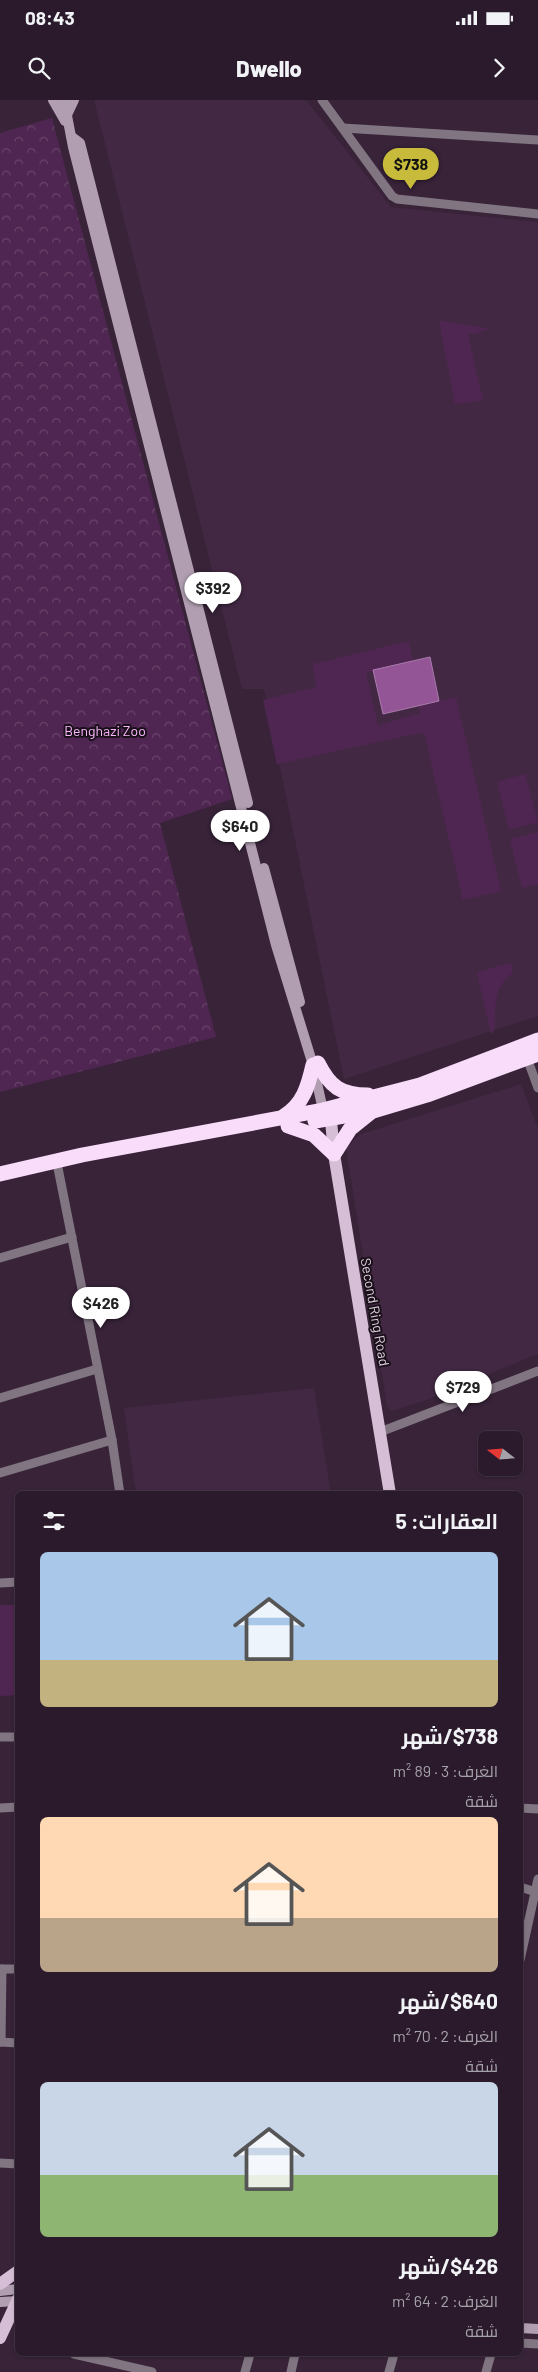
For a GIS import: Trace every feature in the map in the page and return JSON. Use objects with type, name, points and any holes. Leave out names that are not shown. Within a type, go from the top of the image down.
[{"type":"highway","points":[[328,1114],[384,1094],[445,1077],[538,1040]]},
{"type":"highway","points":[[0,1174],[82,1155],[328,1114],[374,1111],[430,1094],[533,1056]]},
{"type":"highway","points":[[315,1064],[325,1078],[339,1090],[356,1095],[384,1094]]},
{"type":"highway","points":[[284,1122],[300,1103],[306,1092],[315,1064]]},
{"type":"highway","points":[[0,1182],[58,1168],[284,1122],[314,1135],[334,1154],[350,1129],[374,1111]]},
{"type":"main road","points":[[53,100],[71,133]]},
{"type":"main road","points":[[64,100],[276,945],[315,1064],[328,1114]]},
{"type":"main road","points":[[67,115],[74,100]]},
{"type":"main road","name":"Second Ring Road","points":[[328,1114],[390,1491]]},
{"type":"main road","points":[[0,2284],[15,2273]]},
{"type":"main road","points":[[0,2291],[15,2297]]},
{"type":"main road","points":[[0,2302],[15,2298]]},
{"type":"main road","points":[[0,2338],[15,2303]]},
{"type":"main road","points":[[523,2328],[538,2329]]},
{"type":"street","points":[[322,100],[392,196],[397,199],[538,214]]},
{"type":"street","points":[[343,128],[538,140]]},
{"type":"street","points":[[533,1056],[538,1088]]},
{"type":"street","points":[[58,1168],[112,1440],[120,1491]]},
{"type":"street","points":[[0,1258],[72,1237]]},
{"type":"street","points":[[0,1398],[97,1369]]},
{"type":"street","points":[[380,1432],[538,1372]]},
{"type":"street","points":[[0,1473],[112,1440]]},
{"type":"street","points":[[0,1583],[15,1582]]},
{"type":"street","points":[[0,1737],[15,1737]]},
{"type":"street","points":[[0,1808],[15,1807]]},
{"type":"street","points":[[523,1808],[538,1809]]},
{"type":"street","points":[[523,1945],[538,1879]]},
{"type":"street","points":[[523,1888],[536,1892]]},
{"type":"street","points":[[15,1969],[1,1969],[0,2042],[15,2043]]},
{"type":"street","points":[[0,2163],[15,2164]]},
{"type":"street","points":[[523,2343],[538,2344]]},
{"type":"street","points":[[83,2356],[152,2372]]},
{"type":"street","points":[[245,2372],[249,2356]]},
{"type":"street","points":[[291,2372],[295,2356]]},
{"type":"street","points":[[389,2372],[393,2356]]},
{"type":"street","points":[[486,2372],[490,2356]]},
{"type":"shaded area","points":[[94,100],[306,100],[391,207],[538,222],[538,1016],[344,1079],[264,689],[242,689]]},
{"type":"shaded area","points":[[430,657],[439,701],[383,714],[373,670]]},
{"type":"shaded area","points":[[521,1084],[538,1129],[538,1354],[426,1400],[392,1411],[387,1406],[346,1148],[361,1134]]},
{"type":"shaded area","points":[[314,1388],[331,1491],[136,1491],[124,1408]]},
{"type":"green space","name":"Benghazi Zoo","points":[[52,118],[232,799],[160,823],[216,1037],[0,1092],[0,133]]},
{"type":"green space","points":[[439,320],[491,329],[468,335],[483,400],[455,404]]},
{"type":"green space","points":[[409,641],[413,661],[366,673],[378,725],[420,713],[418,706],[456,697],[501,891],[463,900],[424,732],[277,764],[263,700],[316,687],[313,664]]},
{"type":"green space","points":[[525,774],[538,822],[509,830],[497,782]]},
{"type":"green space","points":[[538,832],[538,884],[522,888],[510,839]]},
{"type":"green space","points":[[511,963],[513,973],[501,984],[498,991],[494,1031],[491,1034],[477,972]]},
{"type":"green space","points":[[0,1605],[15,1605],[15,1695],[0,1696]]}]
